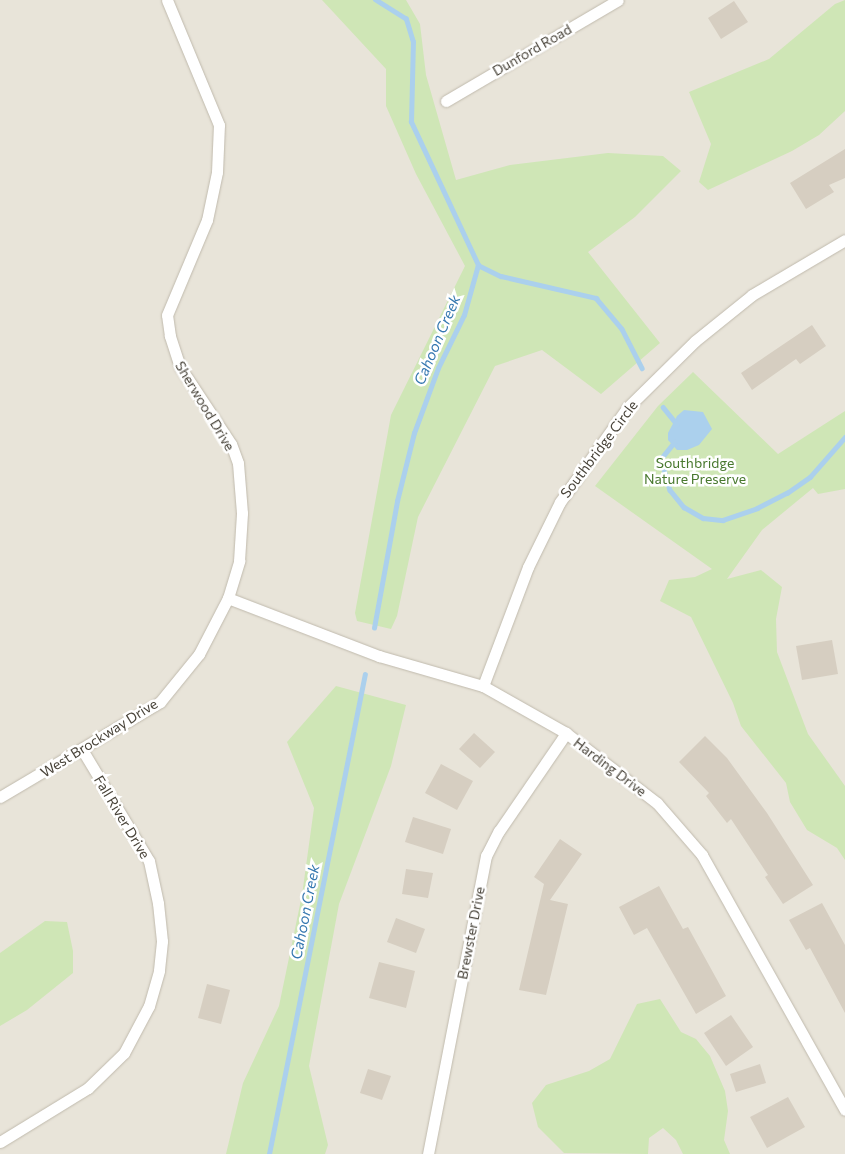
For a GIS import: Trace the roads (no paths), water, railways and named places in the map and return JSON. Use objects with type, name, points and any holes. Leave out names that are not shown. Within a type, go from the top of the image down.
[{"type":"street","name":"Sherwood Drive","points":[[167,0],[209,94],[219,134],[217,172],[207,220],[167,315],[170,336],[180,367],[231,444],[238,463],[242,513],[239,561]]},
{"type":"street","name":"Dunford Road","points":[[446,101],[618,0]]},
{"type":"street","name":"Southbridge Circle","points":[[483,686],[528,567],[560,502],[627,408],[695,340],[752,295],[845,240]]},
{"type":"street","name":"West Brockway Drive","points":[[0,797],[83,751],[160,702],[199,654],[228,598],[239,561]]},
{"type":"street","name":"Harding Drive","points":[[228,598],[379,656],[483,686],[566,733],[657,803],[702,855],[845,1110]]},
{"type":"street","name":"Brewster Drive","points":[[428,1154],[486,856],[499,831],[566,733]]},
{"type":"street","name":"Fall River Drive","points":[[0,1142],[88,1088],[124,1053],[149,1006],[159,970],[162,940],[158,903],[149,861],[83,751]]},
{"type":"water","points":[[684,410],[703,412],[712,429],[699,445],[687,450],[677,450],[668,440],[668,433],[677,416]]},
{"type":"waterway","name":"Cahoon Creek","points":[[374,628],[397,501],[414,433],[438,368],[464,315],[478,265],[411,122],[413,42],[406,19],[376,0]]},
{"type":"waterway","points":[[478,265],[501,276],[596,298],[622,329],[642,368]]},
{"type":"waterway","points":[[663,407],[677,424]]},
{"type":"waterway","points":[[675,442],[661,459],[670,490],[684,507],[703,518],[723,520],[757,508],[787,493],[810,477],[845,437]]},
{"type":"waterway","name":"Cahoon Creek","points":[[269,1154],[365,675]]},
{"type":"park label","name":"Southbridge Nature Preserve","points":[[695,472]]}]
